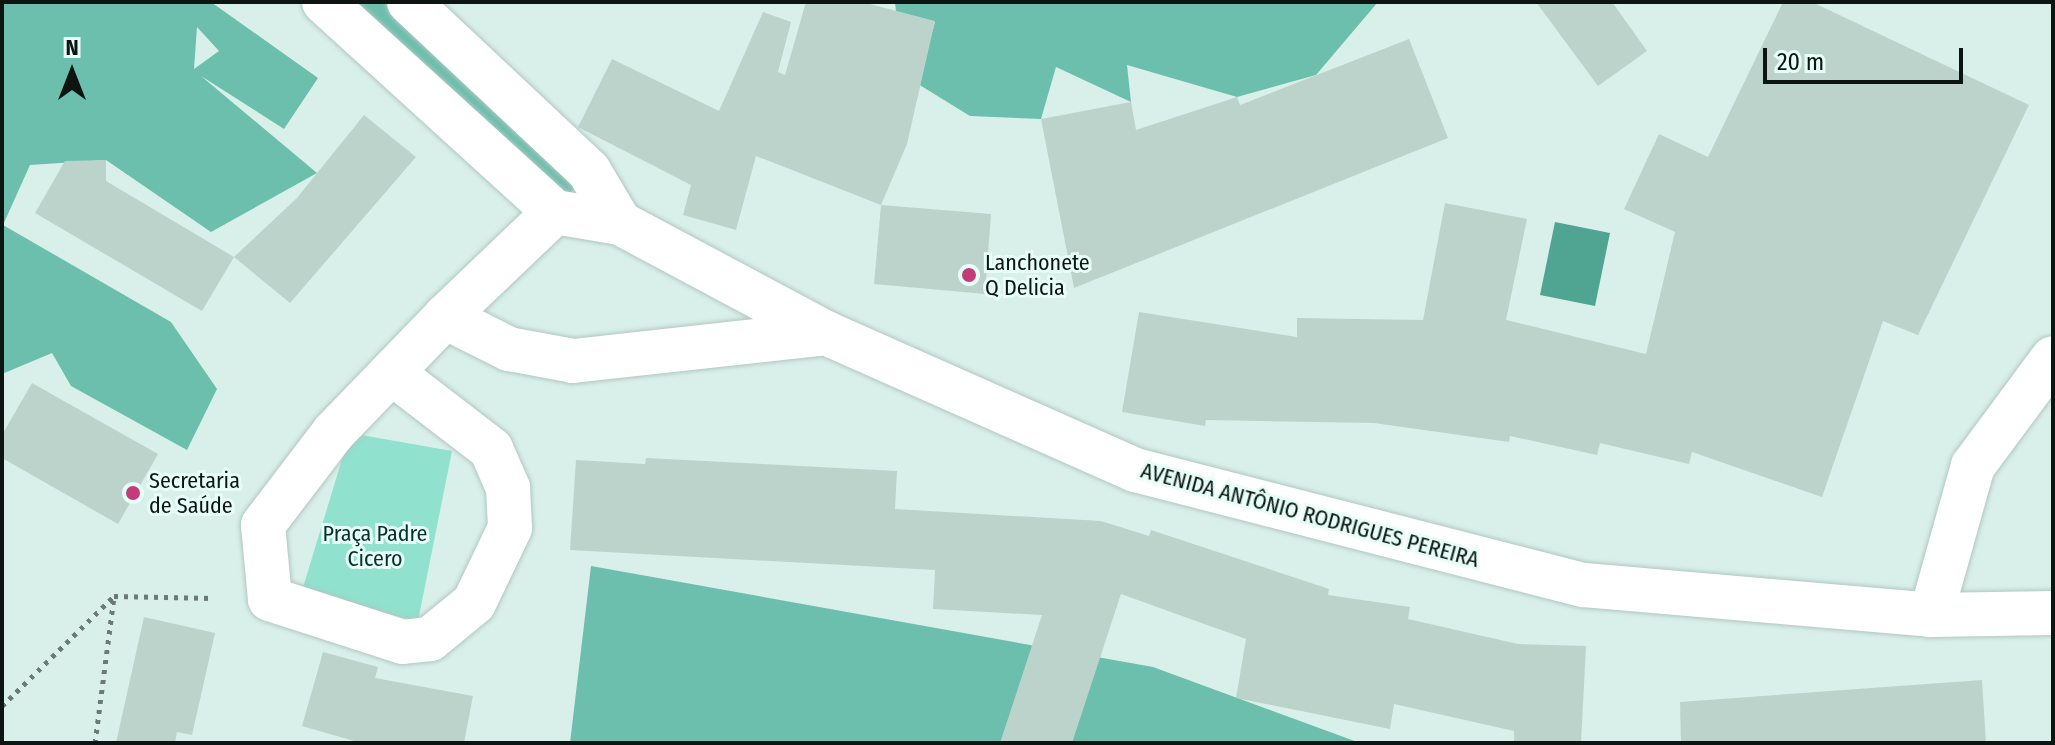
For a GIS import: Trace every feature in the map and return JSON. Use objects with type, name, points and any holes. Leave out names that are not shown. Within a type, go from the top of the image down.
[{"type":"street","points":[[324,2],[555,212]]},
{"type":"street","points":[[409,2],[589,171],[620,223]]},
{"type":"street","points":[[392,373],[491,449],[508,488],[510,528],[474,603],[430,639],[403,642],[270,599],[263,525],[333,433],[445,317],[555,212],[589,171]]},
{"type":"street","name":"AVENIDA ANTÔNIO RODRIGUES PEREIRA","points":[[555,212],[620,223],[826,333],[1135,470],[1584,585],[1931,615],[2053,613]]},
{"type":"street","points":[[445,317],[509,349],[573,361],[826,333]]},
{"type":"street","points":[[1931,615],[1973,466],[2053,358]]},
{"type":"path","points":[[2,706],[114,596],[270,599]]},
{"type":"path","points":[[95,743],[114,596]]},
{"type":"green space","name":"Praça Padre Cicero","points":[[350,433],[452,451],[418,621],[301,594]]},
{"type":"shaded area","points":[[2,2],[211,2],[318,78],[284,129],[201,76],[317,173],[211,232],[106,160],[30,165],[3,225],[171,322],[217,389],[187,450],[71,386],[52,353],[2,374]],"holes":[[[197,27],[219,51],[194,69]]]},
{"type":"shaded area","points":[[324,2],[409,2],[589,171],[555,212]]},
{"type":"shaded area","points":[[895,2],[1378,2],[1316,75],[1237,97],[1127,65],[1131,102],[1056,67],[1041,119],[970,116],[918,84],[935,22],[896,12]]},
{"type":"shaded area","points":[[1555,222],[1610,233],[1595,306],[1540,295]]},
{"type":"shaded area","points":[[591,566],[1153,667],[1360,743],[570,743]]},
{"type":"building","points":[[806,2],[862,2],[935,21],[907,144],[881,205],[756,156],[736,230],[683,215],[691,185],[578,127],[612,59],[719,111],[763,12],[791,22],[778,72],[785,75]]},
{"type":"building","points":[[1536,2],[1612,2],[1647,51],[1598,86]]},
{"type":"building","points":[[1783,2],[1812,2],[2029,105],[1918,335],[1883,321],[1822,497],[1692,452],[1689,464],[1600,443],[1597,455],[1510,436],[1509,442],[1374,423],[1206,420],[1205,426],[1122,412],[1139,312],[1297,337],[1297,318],[1423,320],[1445,203],[1527,219],[1506,320],[1646,354],[1675,232],[1624,209],[1659,134],[1708,157]]},
{"type":"building","points":[[1409,39],[1448,138],[1074,288],[1041,119],[1131,102],[1136,130],[1237,97],[1240,105]]},
{"type":"building","points":[[364,115],[416,157],[290,303],[234,257],[297,198]]},
{"type":"building","points":[[106,160],[106,181],[234,257],[202,311],[35,213],[65,161]]},
{"type":"building","points":[[881,205],[991,214],[985,294],[874,284]]},
{"type":"building","points":[[32,383],[158,454],[118,524],[2,458],[2,435]]},
{"type":"building","points":[[646,458],[897,471],[895,509],[1101,521],[1149,536],[1151,530],[1329,589],[1328,595],[1410,607],[1408,619],[1518,644],[1586,646],[1581,743],[1514,743],[1514,731],[1394,704],[1390,729],[1236,698],[1246,639],[1121,594],[1072,743],[1000,743],[1042,615],[933,609],[935,570],[570,550],[576,460],[645,464]]},
{"type":"building","points":[[144,617],[215,633],[192,735],[177,732],[175,743],[116,743]]},
{"type":"building","points":[[323,652],[378,667],[375,678],[473,696],[464,743],[361,743],[302,726]]},
{"type":"building","points":[[1982,680],[1986,743],[1681,743],[1680,702]]},
{"type":"place","name":"Lanchonete Q Delicia","points":[[969,275]]},
{"type":"place","name":"Secretaria de Saúde","points":[[133,493]]}]
